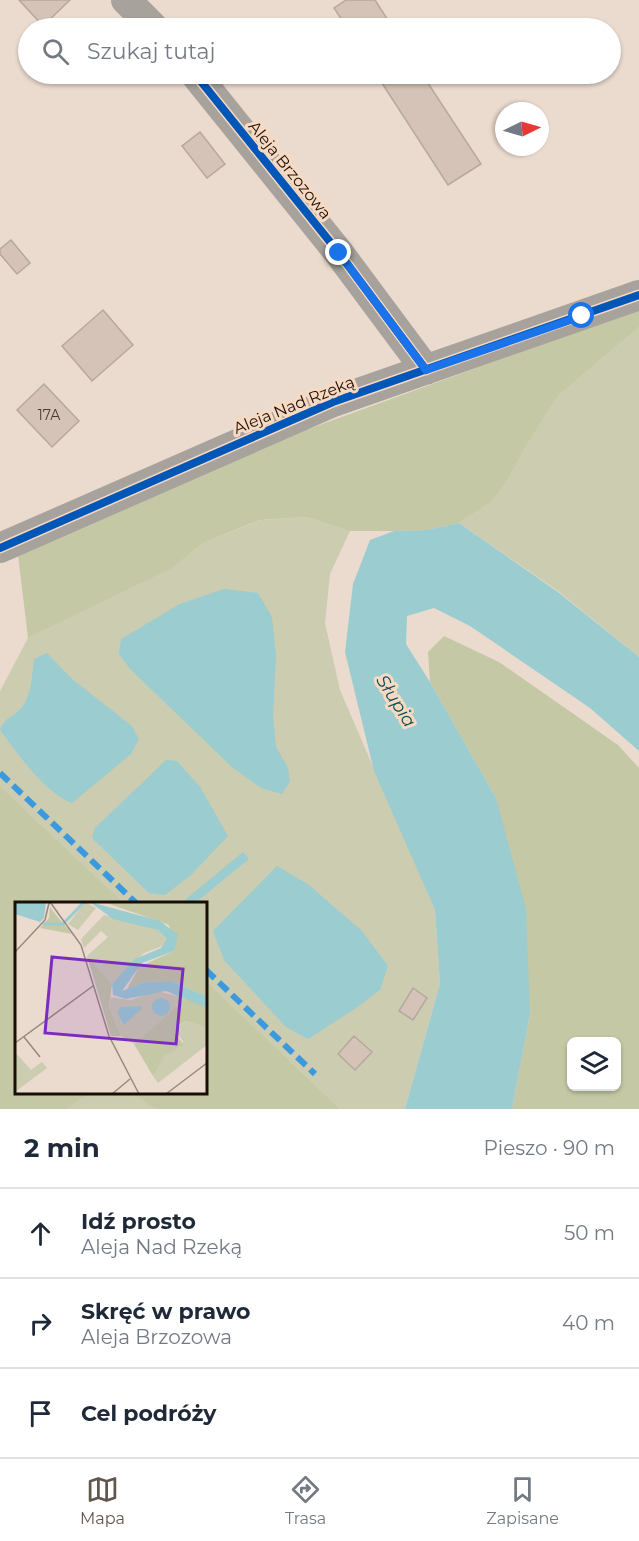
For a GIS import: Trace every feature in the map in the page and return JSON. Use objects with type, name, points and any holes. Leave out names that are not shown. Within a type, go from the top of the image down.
[{"type":"street","points":[[126,0],[144,18]]},
{"type":"street","name":"Aleja Brzozowa","points":[[203,84],[339,253],[426,370]]},
{"type":"street","name":"Aleja Nad Rzeką","points":[[0,548],[333,402],[639,295]]},
{"type":"green space","points":[[639,309],[639,327],[558,396],[526,446],[506,483],[491,502],[459,523],[426,530],[350,531],[306,517],[260,520],[203,543],[171,569],[28,638],[18,555],[259,447]]},
{"type":"green space","points":[[639,327],[639,657],[558,591],[459,523],[491,502],[506,483],[526,446],[558,396]]},
{"type":"green space","points":[[306,517],[350,531],[330,574],[325,623],[340,690],[435,910],[440,984],[405,1109],[340,1109],[207,982],[207,902],[123,902],[0,786],[0,691],[28,638],[171,569],[203,543],[261,520]]},
{"type":"green space","points":[[444,636],[499,662],[618,745],[639,768],[639,1109],[512,1109],[530,1015],[496,798],[430,682],[428,652]]},
{"type":"green space","points":[[0,786],[123,902],[15,902],[15,1094],[88,1094],[67,1109],[0,1109]]},
{"type":"green space","points":[[207,982],[340,1109],[155,1109],[136,1094],[207,1094]]},
{"type":"green space","points":[[86,1094],[136,1094],[155,1109],[67,1109]]},
{"type":"water","name":"Słupia","points":[[459,523],[558,592],[639,657],[639,751],[590,708],[470,626],[434,608],[407,616],[406,644],[496,798],[526,909],[530,1015],[512,1109],[405,1109],[440,984],[435,910],[374,771],[345,652],[353,584],[370,540],[394,531],[426,530]]},
{"type":"water","points":[[224,589],[258,593],[272,617],[276,656],[273,717],[276,747],[288,768],[290,781],[282,794],[261,788],[232,767],[130,669],[119,654],[121,639],[180,604]]},
{"type":"water","points":[[47,653],[72,679],[132,726],[139,739],[131,754],[72,803],[42,782],[0,730],[4,722],[26,701],[34,659]]},
{"type":"water","points":[[166,760],[177,761],[200,787],[228,836],[191,875],[165,895],[149,893],[92,838],[95,828]]},
{"type":"water","points":[[243,852],[249,859],[196,902],[185,900]]},
{"type":"water","points":[[277,866],[309,885],[362,931],[388,966],[380,990],[308,1039],[286,1027],[224,960],[213,931]]},
{"type":"building","points":[[19,0],[70,0],[51,18],[36,18]]},
{"type":"building","points":[[346,0],[375,0],[387,18],[340,18],[334,8]]},
{"type":"building","points":[[382,84],[429,84],[481,164],[448,185]]},
{"type":"building","points":[[200,132],[225,164],[207,178],[182,146]]},
{"type":"building","points":[[11,240],[30,263],[17,274],[0,254],[0,249]]},
{"type":"building","points":[[103,310],[133,345],[92,381],[62,346]]},
{"type":"building","points":[[44,384],[79,421],[52,447],[17,410]]},
{"type":"building","points":[[413,988],[427,998],[413,1020],[399,1011]]},
{"type":"building","points":[[354,1036],[372,1052],[355,1070],[338,1054]]},
{"type":"marked path","points":[[0,773],[135,902]]},
{"type":"marked path","points":[[207,971],[315,1074]]},
{"type":"cycle path","points":[[203,84],[339,253],[426,370]]},
{"type":"cycle path","points":[[0,548],[333,402],[639,295]]},
{"type":"route","points":[[339,253],[426,370],[582,316]]}]
